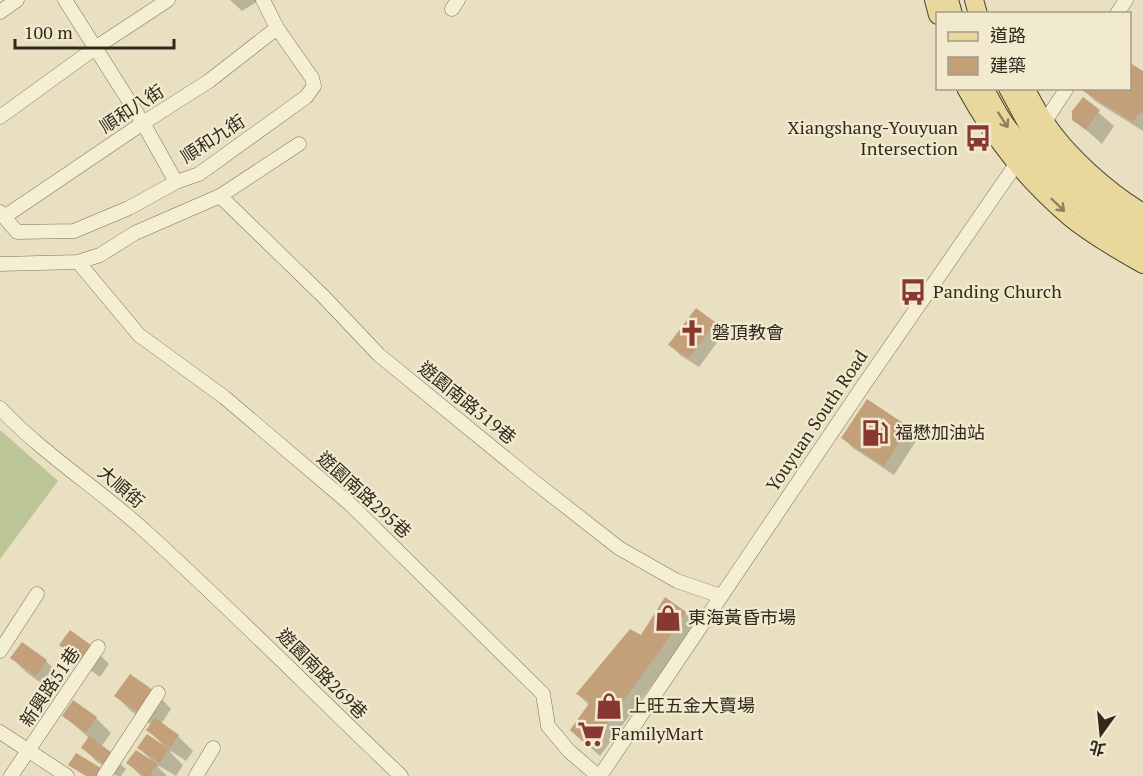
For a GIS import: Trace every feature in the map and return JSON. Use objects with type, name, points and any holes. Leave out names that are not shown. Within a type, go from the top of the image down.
[{"type":"main road","points":[[967,90],[991,131],[1077,160],[1108,189],[1143,213]]},
{"type":"main road","points":[[985,90],[1005,124],[1084,191],[1121,217],[1143,229]]},
{"type":"main road","points":[[1009,90],[1030,144],[1070,217],[1107,243],[1143,264]]},
{"type":"main road","points":[[1025,90],[1030,144],[1049,176],[1114,229],[1143,246]]},
{"type":"street","points":[[0,12],[17,0]]},
{"type":"street","points":[[65,0],[143,123],[176,182]]},
{"type":"street","points":[[0,117],[95,48],[168,0]]},
{"type":"street","name":"順和九街","points":[[2,214],[17,232],[74,231],[129,208],[176,182],[199,174],[306,97],[314,86],[312,78],[277,28],[263,0]]},
{"type":"street","name":"順和八街","points":[[2,214],[209,81],[277,28]]},
{"type":"street","name":"Youyuan South Road","points":[[599,776],[1066,90]]},
{"type":"street","points":[[0,264],[78,262],[100,255],[135,233],[220,196],[298,144]]},
{"type":"street","name":"遊園南路319巷","points":[[220,196],[379,354],[532,480],[619,548],[677,580],[721,596]]},
{"type":"street","name":"遊園南路295巷","points":[[78,262],[139,335],[224,397],[378,530],[543,694],[548,726],[569,751],[599,776]]},
{"type":"street","name":"大順街","points":[[0,408],[23,433],[98,490],[217,597]]},
{"type":"street","points":[[0,651],[37,594]]},
{"type":"street","name":"遊園南路269巷","points":[[217,597],[394,773]]},
{"type":"street","name":"新興路51巷","points":[[11,776],[98,647]]},
{"type":"street","points":[[104,776],[158,693]]},
{"type":"street","points":[[0,732],[67,776]]},
{"type":"street","points":[[196,776],[213,748]]},
{"type":"green space","points":[[0,430],[58,481],[0,559]]},
{"type":"building","points":[[1131,64],[1143,71],[1143,114],[1140,112],[1133,122],[1083,91],[1131,90]]},
{"type":"building","points":[[1083,97],[1100,110],[1086,130],[1072,120],[1072,111]]},
{"type":"building","name":"磐頂教會","points":[[696,308],[715,322],[689,358],[668,345]]},
{"type":"building","name":"福懋加油站","points":[[867,399],[909,427],[884,466],[841,438]]},
{"type":"building","points":[[665,597],[686,612],[589,747],[570,730],[590,702],[576,694],[630,629],[641,635]]},
{"type":"building","points":[[70,630],[95,648],[84,663],[59,645]]},
{"type":"building","points":[[22,642],[47,660],[36,676],[10,658]]},
{"type":"building","points":[[130,674],[157,693],[142,715],[114,696]]},
{"type":"building","points":[[73,700],[97,717],[86,733],[62,716]]},
{"type":"building","points":[[155,718],[179,735],[170,748],[146,730]]},
{"type":"building","points":[[147,734],[169,749],[160,763],[137,748]]},
{"type":"building","points":[[89,736],[112,753],[104,764],[81,748]]},
{"type":"building","points":[[136,750],[157,764],[150,776],[145,776],[126,763]]},
{"type":"building","points":[[76,753],[101,768],[97,776],[86,776],[68,765]]},
{"type":"place","name":"Xiangshang-Youyuan Intersection","points":[[978,138]]},
{"type":"place","name":"Panding Church","points":[[913,292]]},
{"type":"place","name":"磐頂教會","points":[[692,333]]},
{"type":"place","name":"福懋加油站","points":[[875,433]]},
{"type":"place","name":"東海黃昏市場","points":[[668,618]]},
{"type":"place","name":"上旺五金大賣場","points":[[609,706]]},
{"type":"place","name":"FamilyMart","points":[[591,734]]}]
